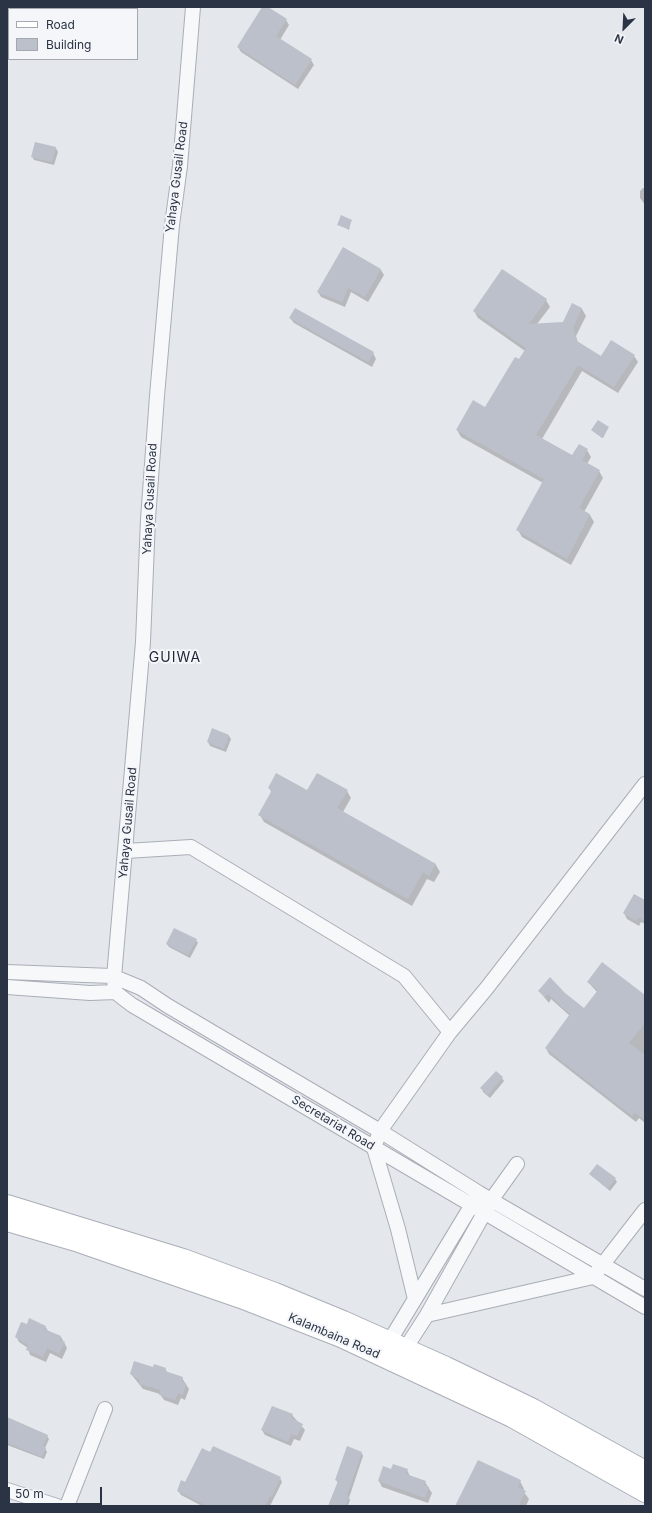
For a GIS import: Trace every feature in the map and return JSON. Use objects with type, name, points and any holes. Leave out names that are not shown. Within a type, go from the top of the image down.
[{"type":"main road","points":[[7,1205],[197,1264],[275,1292],[397,1345],[533,1409],[645,1471]]},
{"type":"main road","name":"Kalambaina Road","points":[[7,1221],[79,1242],[234,1295],[340,1337],[512,1417],[645,1492]]},
{"type":"street","name":"Yahaya Gusail Road","points":[[115,992],[114,977],[143,642],[148,519],[157,396],[172,225],[180,166],[193,7]]},
{"type":"street","points":[[415,1299],[394,1216],[374,1148],[380,1131],[450,1032],[486,989],[643,789]]},
{"type":"street","points":[[126,851],[191,847],[404,976],[450,1032]]},
{"type":"street","name":"Secretariat Road","points":[[7,972],[114,977],[141,988],[168,1006],[380,1131],[480,1193],[645,1289]]},
{"type":"street","points":[[7,988],[115,992]]},
{"type":"street","name":"Secretariat Road","points":[[115,992],[132,1005],[645,1307]]},
{"type":"street","points":[[397,1345],[427,1315],[492,1200],[516,1164]]},
{"type":"street","points":[[397,1345],[415,1299],[480,1193]]},
{"type":"street","points":[[427,1315],[593,1277],[645,1210]]},
{"type":"street","points":[[67,1506],[105,1409]]},
{"type":"street","points":[[7,1490],[56,1506]]},
{"type":"building","points":[[262,7],[268,7],[287,19],[276,36],[312,59],[295,85],[237,47]]},
{"type":"building","points":[[35,142],[56,147],[52,162],[31,157]]},
{"type":"building","points":[[341,215],[352,220],[348,229],[337,225]]},
{"type":"building","points":[[343,247],[381,269],[365,297],[348,288],[342,302],[317,292]]},
{"type":"building","points":[[502,269],[547,299],[529,324],[563,322],[572,303],[582,308],[573,328],[577,341],[601,356],[611,340],[635,355],[614,387],[578,365],[536,435],[572,455],[579,444],[588,449],[582,460],[600,470],[579,508],[590,514],[567,559],[516,530],[544,479],[456,430],[473,400],[485,407],[515,357],[519,359],[526,348],[473,311]]},
{"type":"building","points":[[295,308],[374,352],[368,362],[289,318]]},
{"type":"building","points":[[598,420],[609,427],[602,438],[591,430]]},
{"type":"building","points":[[212,728],[229,735],[224,749],[207,742]]},
{"type":"building","points":[[276,773],[307,790],[317,773],[348,790],[337,808],[436,864],[429,876],[423,872],[408,899],[258,815],[272,790],[268,788]]},
{"type":"building","points":[[634,894],[645,900],[645,921],[638,917],[636,921],[623,913]]},
{"type":"building","points":[[174,928],[197,939],[188,955],[166,944]]},
{"type":"building","points":[[602,962],[645,995],[645,1023],[629,1043],[645,1055],[645,1120],[635,1113],[632,1116],[545,1048],[570,1014],[548,994],[545,997],[538,991],[550,977],[565,993],[584,1008],[598,990],[587,982]]},
{"type":"building","points":[[496,1071],[503,1077],[488,1095],[480,1088]]},
{"type":"building","points":[[597,1164],[616,1178],[608,1189],[589,1174]]},
{"type":"building","points":[[29,1318],[46,1326],[44,1329],[61,1336],[60,1340],[65,1342],[59,1354],[47,1348],[43,1357],[26,1350],[28,1345],[15,1337],[21,1322],[27,1324]]},
{"type":"building","points":[[134,1361],[153,1367],[154,1364],[166,1368],[165,1371],[183,1377],[182,1382],[186,1383],[183,1395],[178,1393],[175,1400],[159,1395],[161,1390],[139,1384],[140,1380],[130,1374]]},
{"type":"building","points":[[272,1406],[293,1414],[291,1418],[303,1424],[297,1436],[291,1434],[288,1442],[261,1430]]},
{"type":"building","points":[[7,1417],[48,1435],[43,1446],[46,1448],[42,1457],[7,1443]]},
{"type":"building","points":[[213,1446],[281,1477],[272,1497],[270,1496],[265,1506],[207,1506],[177,1491],[181,1480],[185,1482],[202,1448],[210,1452]]},
{"type":"building","points":[[347,1446],[362,1452],[347,1495],[349,1496],[346,1506],[328,1506],[338,1481],[335,1480]]},
{"type":"building","points":[[478,1460],[521,1480],[518,1487],[526,1491],[518,1506],[455,1506]]},
{"type":"building","points":[[393,1464],[408,1469],[406,1474],[426,1481],[424,1485],[429,1487],[425,1498],[378,1481],[383,1466],[391,1469]]},
{"type":"district","name":"GUIWA","points":[[175,658]]}]
